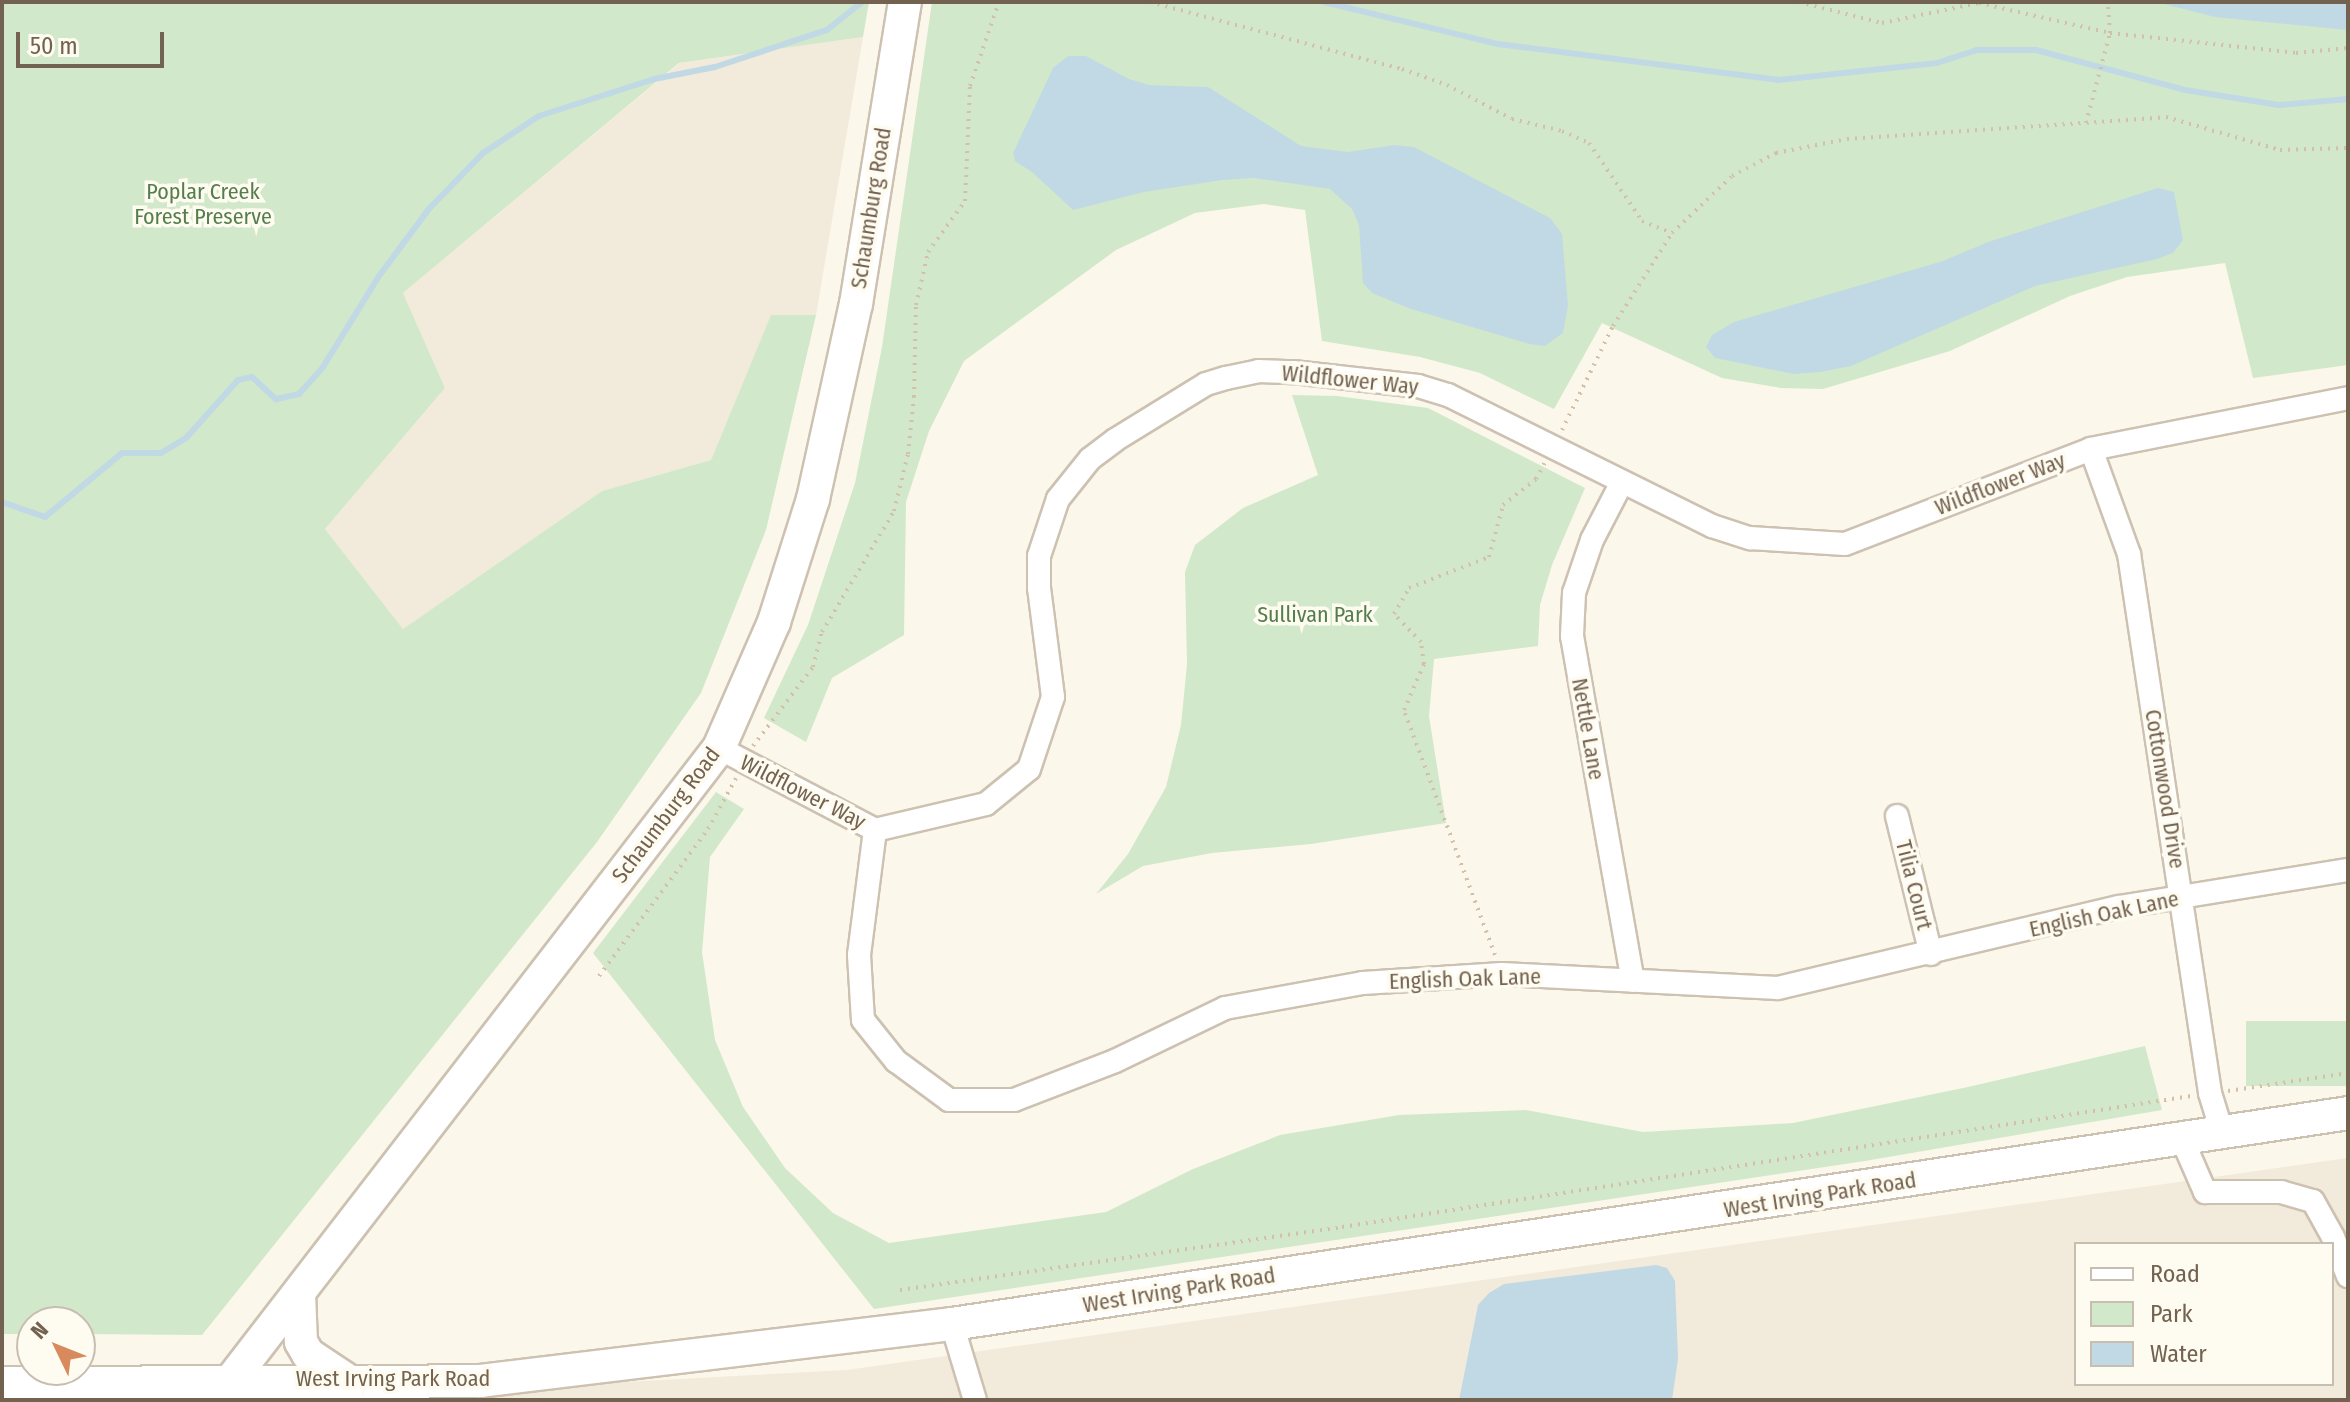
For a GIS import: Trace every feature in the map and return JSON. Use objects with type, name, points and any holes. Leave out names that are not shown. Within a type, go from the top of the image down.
[{"type":"main road","name":"Schaumburg Road","points":[[232,1379],[731,755],[813,499],[856,304],[905,2]]},
{"type":"main road","name":"West Irving Park Road","points":[[2,1383],[232,1379],[480,1381],[952,1324],[2348,1113]]},
{"type":"main road","points":[[299,1293],[301,1342],[308,1354],[347,1380]]},
{"type":"street","name":"Wildflower Way","points":[[731,755],[875,830],[986,804],[1029,769],[1053,697],[1039,588],[1039,556],[1058,499],[1090,459],[1206,384],[1258,371],[1418,386],[1448,395],[1695,520],[1750,538],[1845,544],[2091,449],[2348,398]]},
{"type":"street","name":"Cottonwood Drive","points":[[2091,449],[2129,554],[2210,1093],[2222,1132]]},
{"type":"street","name":"Nettle Lane","points":[[1621,484],[1592,540],[1574,593],[1572,636],[1633,981]]},
{"type":"street","name":"Tilia Court","points":[[1897,816],[1931,954]]},
{"type":"street","name":"English Oak Lane","points":[[875,830],[859,955],[863,1020],[896,1061],[949,1100],[1014,1100],[1115,1061],[1225,1008],[1363,983],[1502,974],[1778,988],[2119,907],[2348,870]]},
{"type":"street","points":[[2182,1139],[2205,1192],[2281,1192],[2313,1201],[2333,1237],[2348,1276]]},
{"type":"street","points":[[952,1324],[975,1400]]},
{"type":"path","points":[[599,976],[708,829],[731,755],[759,734],[783,709],[813,667],[822,632],[894,511],[908,454],[914,397],[916,305],[928,252],[965,201],[970,86],[999,2]]},
{"type":"path","points":[[1150,2],[1402,69],[1447,85],[1512,119],[1562,131],[1589,143],[1642,221],[1672,233]]},
{"type":"path","points":[[1799,2],[1882,23],[1979,3],[2110,33],[2296,53],[2348,48]]},
{"type":"path","points":[[2086,123],[2110,33],[2108,2]]},
{"type":"path","points":[[1502,974],[1404,710],[1424,664],[1421,642],[1394,614],[1409,588],[1489,557],[1503,505],[1536,479],[1613,326],[1672,233],[1732,176],[1776,153],[1847,139],[2166,117],[2280,150],[2348,148]]},
{"type":"path","points":[[900,1290],[1342,1227],[2348,1073]]},
{"type":"shaded area","points":[[863,37],[816,315],[771,316],[711,460],[602,491],[403,629],[325,529],[445,388],[403,293],[680,63]]},
{"type":"shaded area","points":[[2348,1158],[2348,1400],[293,1400],[847,1370]]},
{"type":"green space","name":"Poplar Creek Forest Preserve","points":[[2,2],[869,2],[863,37],[679,63],[403,293],[445,388],[325,529],[403,629],[602,491],[711,460],[771,315],[816,315],[766,530],[701,693],[597,842],[202,1335],[96,1334],[96,1306],[16,1306],[16,1334],[2,1334]]},
{"type":"green space","points":[[932,2],[2348,2],[2348,365],[2253,378],[2225,263],[2127,277],[2070,296],[1950,351],[1823,389],[1781,388],[1722,378],[1602,323],[1554,409],[1480,373],[1420,357],[1322,341],[1305,210],[1264,204],[1195,213],[1116,250],[964,361],[929,431],[906,502],[904,635],[832,678],[806,742],[764,718],[808,625],[855,483],[882,347]]},
{"type":"green space","name":"Sullivan Park","points":[[1292,395],[1337,396],[1428,408],[1585,488],[1552,565],[1540,605],[1538,646],[1434,659],[1429,716],[1446,823],[1311,844],[1212,853],[1143,866],[1096,894],[1128,854],[1166,787],[1181,725],[1187,664],[1185,572],[1195,545],[1243,508],[1318,475]]},
{"type":"green space","points":[[716,792],[744,809],[710,857],[702,952],[715,1040],[743,1107],[785,1168],[833,1213],[889,1243],[1106,1212],[1193,1169],[1280,1135],[1399,1115],[1526,1110],[1643,1132],[1793,1123],[2145,1046],[2162,1110],[1865,1161],[874,1309],[593,953]]},
{"type":"green space","points":[[2246,1021],[2348,1021],[2348,1086],[2246,1086]]},
{"type":"water","points":[[2156,2],[2348,2],[2348,30],[2215,17]]},
{"type":"water","points":[[1068,56],[1086,56],[1129,79],[1149,85],[1208,87],[1301,146],[1348,152],[1394,145],[1414,147],[1550,218],[1562,234],[1568,306],[1563,333],[1545,346],[1529,344],[1411,309],[1372,293],[1363,283],[1359,225],[1352,209],[1330,189],[1254,178],[1222,180],[1144,192],[1073,210],[1032,172],[1015,161],[1013,153],[1053,68]]},
{"type":"water","points":[[2158,188],[2174,192],[2183,240],[2173,253],[2157,259],[2035,286],[1851,366],[1794,374],[1715,358],[1706,347],[1712,335],[1734,322],[1943,261],[1988,242]]},
{"type":"water","points":[[1656,1265],[1667,1268],[1675,1281],[1678,1359],[1672,1400],[1459,1400],[1478,1305],[1489,1293],[1504,1284]]},
{"type":"waterway","points":[[2,502],[45,517],[122,453],[161,453],[186,438],[238,380],[252,377],[276,399],[299,394],[323,367],[379,276],[429,209],[483,153],[539,116],[654,79],[715,67],[827,30],[862,2]]},
{"type":"waterway","points":[[1324,2],[1498,44],[1778,80],[1937,63],[1977,50],[2036,50],[2185,90],[2279,105],[2348,99]]}]
